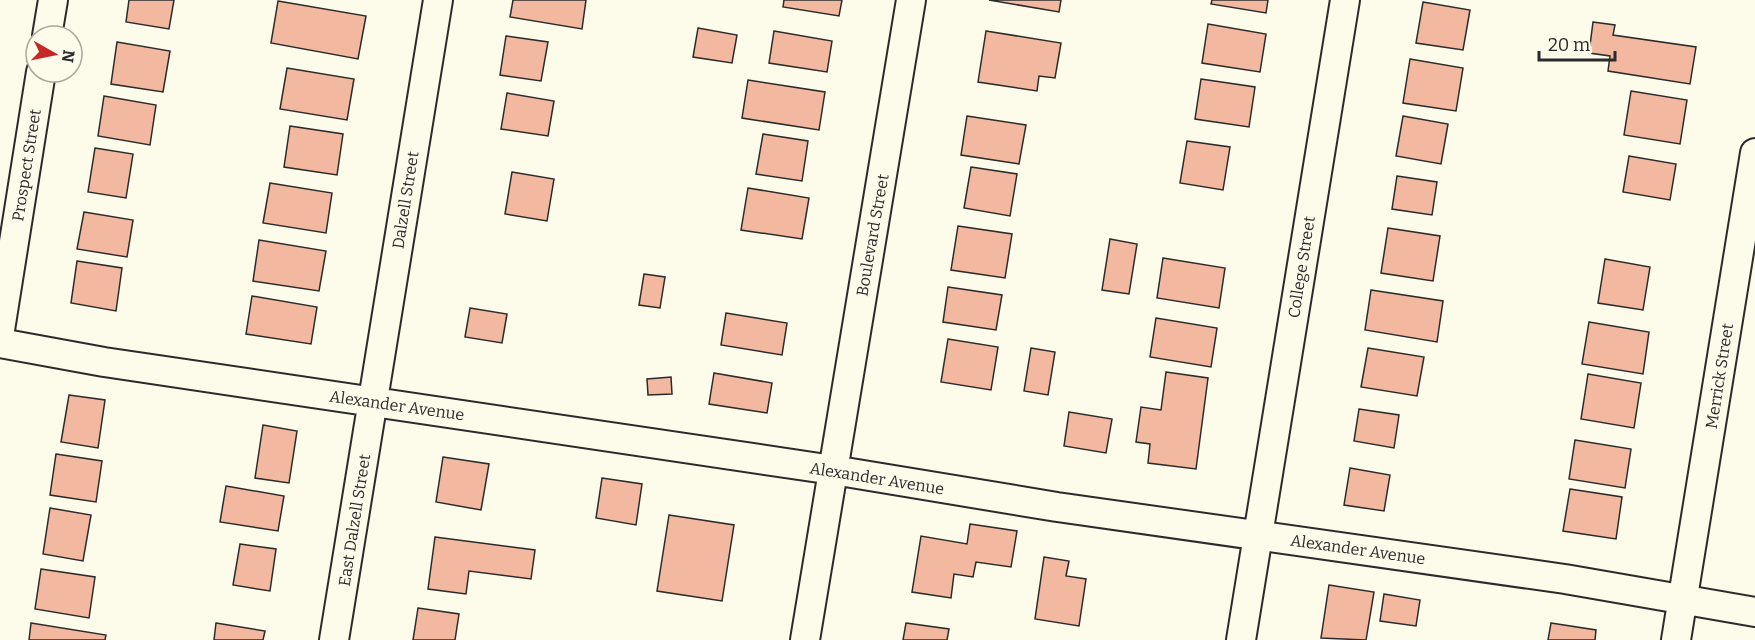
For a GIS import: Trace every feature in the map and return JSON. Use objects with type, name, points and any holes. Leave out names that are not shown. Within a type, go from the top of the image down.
[{"type":"street","points":[[49,24],[53,0]]},
{"type":"street","name":"Dalzell Street","points":[[373,401],[438,0]]},
{"type":"street","name":"Boulevard Street","points":[[805,640],[911,0]]},
{"type":"street","name":"College Street","points":[[1241,640],[1345,0]]},
{"type":"street","name":"Prospect Street","points":[[0,330],[39,84]]},
{"type":"street","name":"Merrick Street","points":[[1676,640],[1755,153]]},
{"type":"street","name":"Alexander Avenue","points":[[0,344],[104,362],[833,470],[1057,507],[1553,578],[1755,612]]},
{"type":"street","name":"East Dalzell Street","points":[[334,640],[373,401]]},
{"type":"building","points":[[129,0],[174,0],[169,29],[126,22]]},
{"type":"building","points":[[513,0],[586,0],[582,29],[510,17]]},
{"type":"building","points":[[784,0],[842,0],[839,16],[783,7]]},
{"type":"building","points":[[989,0],[1061,0],[1059,12]]},
{"type":"building","points":[[1212,0],[1268,0],[1266,13],[1211,4]]},
{"type":"building","points":[[278,1],[366,16],[358,59],[271,43]]},
{"type":"building","points":[[1423,2],[1470,10],[1463,50],[1416,43]]},
{"type":"building","points":[[1593,22],[1615,25],[1613,35],[1696,47],[1690,84],[1608,71],[1610,56],[1589,53]]},
{"type":"building","points":[[1208,24],[1266,34],[1260,72],[1202,63]]},
{"type":"building","points":[[698,28],[737,35],[732,63],[693,57]]},
{"type":"building","points":[[774,31],[832,41],[827,72],[769,63]]},
{"type":"building","points":[[986,31],[1061,43],[1055,78],[1039,76],[1037,91],[978,82]]},
{"type":"building","points":[[506,36],[548,42],[541,81],[500,75]]},
{"type":"building","points":[[117,42],[170,51],[163,92],[111,84]]},
{"type":"building","points":[[1410,59],[1463,68],[1456,111],[1403,103]]},
{"type":"building","points":[[287,68],[354,79],[347,120],[280,109]]},
{"type":"building","points":[[1201,79],[1255,87],[1249,127],[1195,119]]},
{"type":"building","points":[[748,80],[825,92],[819,130],[742,118]]},
{"type":"building","points":[[1631,91],[1687,100],[1680,144],[1624,135]]},
{"type":"building","points":[[507,93],[554,101],[548,136],[501,129]]},
{"type":"building","points":[[104,96],[156,105],[150,145],[98,136]]},
{"type":"building","points":[[967,116],[1026,125],[1019,164],[961,155]]},
{"type":"building","points":[[1403,116],[1448,124],[1441,164],[1396,156]]},
{"type":"building","points":[[290,126],[343,134],[337,175],[284,167]]},
{"type":"building","points":[[763,134],[808,141],[802,181],[756,174]]},
{"type":"building","points":[[1187,141],[1230,147],[1223,190],[1180,183]]},
{"type":"building","points":[[95,148],[133,154],[126,198],[88,192]]},
{"type":"building","points":[[1629,156],[1676,164],[1670,200],[1623,192]]},
{"type":"building","points":[[971,167],[1017,174],[1010,216],[964,208]]},
{"type":"building","points":[[512,172],[554,179],[547,221],[505,214]]},
{"type":"building","points":[[1397,176],[1437,182],[1432,215],[1392,209]]},
{"type":"building","points":[[270,183],[332,193],[326,233],[263,223]]},
{"type":"building","points":[[748,188],[809,198],[802,239],[741,230]]},
{"type":"building","points":[[84,212],[133,220],[127,257],[77,249]]},
{"type":"building","points":[[958,226],[1012,234],[1005,278],[951,270]]},
{"type":"building","points":[[1388,228],[1440,236],[1433,281],[1381,273]]},
{"type":"building","points":[[1110,239],[1137,244],[1129,294],[1102,290]]},
{"type":"building","points":[[259,240],[326,251],[319,291],[253,281]]},
{"type":"building","points":[[1163,258],[1225,268],[1219,308],[1157,298]]},
{"type":"building","points":[[1605,259],[1650,267],[1643,310],[1598,303]]},
{"type":"building","points":[[77,261],[122,268],[116,311],[71,303]]},
{"type":"building","points":[[644,274],[665,277],[660,308],[639,305]]},
{"type":"building","points":[[948,287],[1002,295],[996,330],[943,322]]},
{"type":"building","points":[[1371,290],[1443,301],[1437,342],[1365,330]]},
{"type":"building","points":[[252,296],[317,307],[311,344],[246,334]]},
{"type":"building","points":[[470,308],[507,314],[502,343],[465,337]]},
{"type":"building","points":[[726,313],[787,323],[782,355],[721,345]]},
{"type":"building","points":[[1156,318],[1217,328],[1211,367],[1150,357]]},
{"type":"building","points":[[1589,322],[1649,332],[1643,374],[1582,364]]},
{"type":"building","points":[[948,339],[998,347],[991,390],[941,382]]},
{"type":"building","points":[[1031,348],[1055,352],[1048,395],[1024,391]]},
{"type":"building","points":[[1368,348],[1424,357],[1417,396],[1361,387]]},
{"type":"building","points":[[1166,372],[1208,378],[1196,469],[1148,463],[1150,444],[1136,442],[1141,407],[1161,410]]},
{"type":"building","points":[[714,373],[772,383],[767,413],[709,404]]},
{"type":"building","points":[[1588,374],[1641,383],[1634,428],[1581,419]]},
{"type":"building","points":[[671,377],[672,394],[648,395],[647,379]]},
{"type":"building","points":[[69,395],[105,400],[98,448],[61,442]]},
{"type":"building","points":[[1359,409],[1399,415],[1394,448],[1354,441]]},
{"type":"building","points":[[1069,412],[1112,419],[1106,453],[1064,446]]},
{"type":"building","points":[[263,425],[297,431],[289,483],[255,478]]},
{"type":"building","points":[[1575,440],[1631,449],[1625,488],[1569,479]]},
{"type":"building","points":[[56,454],[102,461],[96,502],[50,495]]},
{"type":"building","points":[[443,457],[489,464],[481,510],[436,502]]},
{"type":"building","points":[[1350,468],[1390,475],[1384,511],[1344,505]]},
{"type":"building","points":[[602,478],[642,484],[636,525],[596,518]]},
{"type":"building","points":[[226,486],[284,496],[278,531],[220,522]]},
{"type":"building","points":[[1570,489],[1622,497],[1616,539],[1563,531]]},
{"type":"building","points":[[50,508],[91,515],[83,561],[43,554]]},
{"type":"building","points":[[669,515],[734,525],[722,601],[657,591]]},
{"type":"building","points":[[970,524],[1017,531],[1011,567],[976,562],[973,577],[954,574],[951,598],[912,592],[921,536],[967,544]]},
{"type":"building","points":[[435,537],[535,550],[531,579],[469,571],[466,594],[428,589]]},
{"type":"building","points":[[240,544],[276,549],[270,591],[233,585]]},
{"type":"building","points":[[1044,557],[1069,561],[1066,576],[1086,579],[1079,626],[1035,619]]},
{"type":"building","points":[[41,569],[95,577],[89,618],[35,609]]},
{"type":"building","points":[[1329,585],[1374,592],[1366,640],[1321,638]]},
{"type":"building","points":[[1384,594],[1420,600],[1416,626],[1380,621]]},
{"type":"building","points":[[418,608],[459,614],[455,640],[413,640]]},
{"type":"building","points":[[31,623],[106,635],[105,640],[29,640]]},
{"type":"building","points":[[216,623],[265,631],[263,640],[214,640]]},
{"type":"building","points":[[906,623],[949,629],[947,640],[903,640]]},
{"type":"building","points":[[1551,623],[1596,630],[1595,640],[1548,640]]}]
